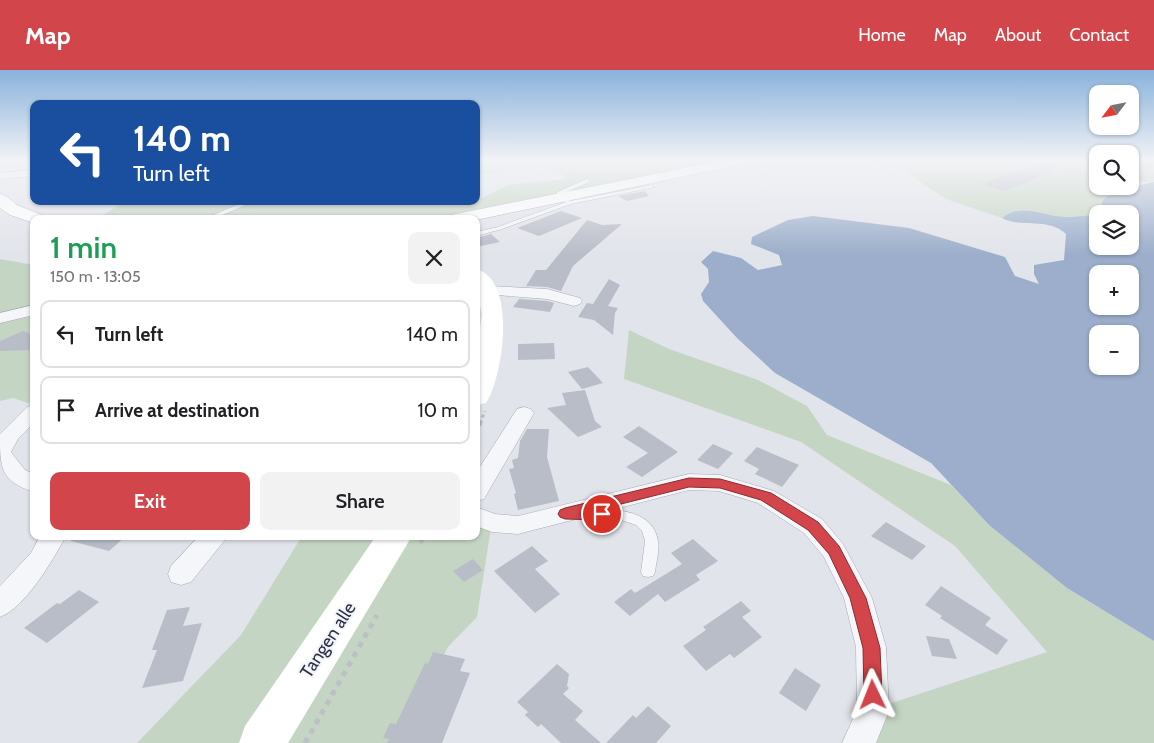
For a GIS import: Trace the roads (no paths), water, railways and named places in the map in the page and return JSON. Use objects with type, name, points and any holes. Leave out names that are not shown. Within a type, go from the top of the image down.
[{"type":"main road","points":[[479,215],[599,192]]},
{"type":"main road","points":[[1,201],[18,212],[30,217]]},
{"type":"main road","points":[[480,390],[486,345],[494,313],[482,283]]},
{"type":"main road","name":"Tangen alle","points":[[262,743],[405,542]]},
{"type":"street","points":[[482,283],[547,294],[574,301]]},
{"type":"street","points":[[0,318],[30,311]]},
{"type":"street","points":[[480,486],[524,413]]},
{"type":"street","points":[[30,415],[10,435],[0,453],[17,476],[30,482]]},
{"type":"street","points":[[480,518],[492,523],[518,525],[689,482],[720,483],[766,497],[813,526],[834,550],[858,598],[871,648],[873,710],[859,743]]},
{"type":"street","points":[[0,605],[40,560],[51,540]]},
{"type":"street","points":[[181,574],[212,540]]},
{"type":"lane","points":[[560,192],[565,200]]},
{"type":"lane","points":[[480,233],[500,228],[565,200],[616,192]]},
{"type":"lane","points":[[217,215],[242,205]]},
{"type":"lane","points":[[565,514],[621,515],[646,527],[651,538],[648,572]]},
{"type":"water","points":[[1139,192],[1154,192],[1154,641],[1067,588],[989,525],[931,463],[775,373],[737,338],[703,301],[701,294],[709,282],[708,269],[701,262],[713,251],[741,258],[758,270],[782,265],[779,255],[751,244],[752,237],[788,220],[813,216],[909,228],[1005,257],[1015,276],[1039,284],[1034,274],[1034,265],[1064,260],[1066,234],[1059,229],[1043,224],[1009,221],[1002,218],[1009,213],[1017,211],[1066,217],[1089,215],[1089,255],[1139,255],[1139,205],[1102,205],[1102,202],[1109,195],[1139,195]]}]
